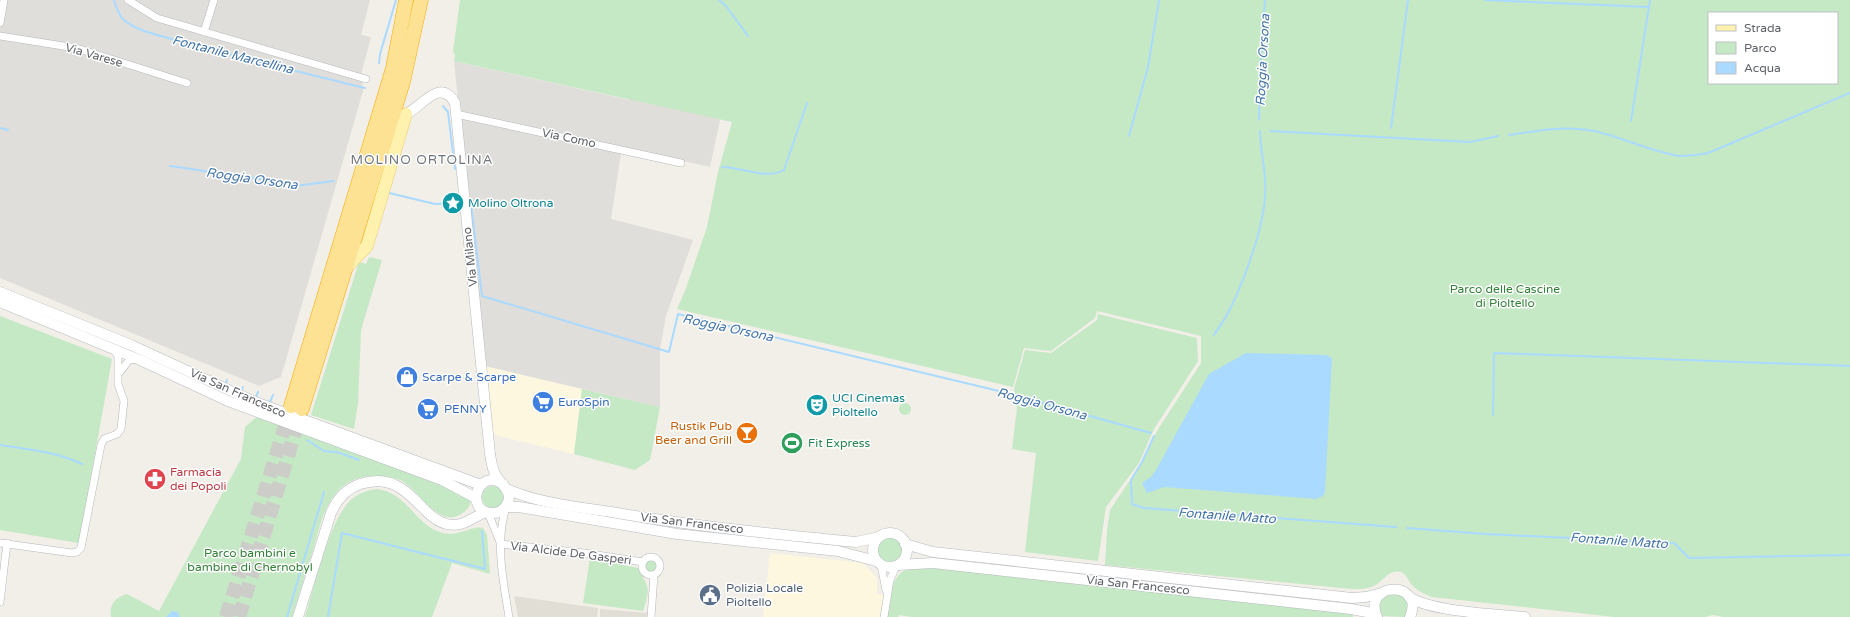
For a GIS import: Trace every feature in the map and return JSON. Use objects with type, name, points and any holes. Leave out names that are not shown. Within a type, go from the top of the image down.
[{"type":"highway","points":[[345,230],[392,47],[399,0]]},
{"type":"highway","points":[[406,0],[393,68],[321,308],[297,408],[345,269],[403,82],[415,34],[421,0]]},
{"type":"main road","points":[[345,269],[367,246],[406,114]]},
{"type":"street","points":[[0,23],[4,0]]},
{"type":"street","points":[[128,0],[157,18],[366,79]]},
{"type":"street","points":[[204,32],[214,0]]},
{"type":"street","name":"Via Varese","points":[[0,36],[76,48],[187,83]]},
{"type":"street","name":"Via Milano","points":[[406,114],[414,110],[430,95],[442,93],[449,95],[455,103],[490,454],[494,470],[505,486]]},
{"type":"street","name":"Via Como","points":[[456,114],[681,163]]},
{"type":"street","name":"Via San Francesco","points":[[0,292],[131,345],[255,402],[483,484]]},
{"type":"street","name":"Via San Francesco","points":[[0,302],[140,360],[228,401],[442,480],[476,500]]},
{"type":"street","points":[[0,602],[4,543],[76,553],[82,546],[102,442],[117,434],[121,429],[124,401],[118,384],[118,356],[111,348]]},
{"type":"street","points":[[118,374],[129,360],[140,360]]},
{"type":"street","name":"Via Milano","points":[[483,484],[490,454]]},
{"type":"street","points":[[454,525],[468,518],[476,500],[477,490],[483,484],[495,480],[505,486],[509,498],[506,507],[500,544],[501,570],[509,617]]},
{"type":"street","points":[[298,617],[330,513],[337,500],[351,488],[372,481],[394,484],[407,492],[436,520],[454,525],[464,524],[488,513],[498,512],[506,507]]},
{"type":"street","name":"Via San Francesco","points":[[505,486],[522,495],[576,507],[676,523],[856,542],[879,537]]},
{"type":"street","points":[[476,500],[481,509],[488,513],[500,544]]},
{"type":"street","name":"Via San Francesco","points":[[506,507],[519,507],[677,534],[838,551],[858,555],[878,563]]},
{"type":"street","points":[[884,617],[886,595],[890,580],[897,566],[906,556],[905,544],[900,537],[894,534],[886,534],[879,537],[873,547],[873,554],[878,563],[886,595]]},
{"type":"street","name":"Via Alcide De Gasperi","points":[[500,544],[584,553],[642,562],[651,556],[658,559],[661,568],[654,575],[652,617]]},
{"type":"street","name":"Via San Francesco","points":[[905,544],[934,552],[1352,598],[1366,597],[1395,589],[1404,592],[1409,597]]},
{"type":"street","name":"Via Alcide De Gasperi","points":[[642,562],[644,572],[649,575],[654,575]]},
{"type":"street","name":"Via San Francesco","points":[[897,566],[932,562],[1351,609],[1367,612],[1377,617]]},
{"type":"street","points":[[878,563],[888,567],[897,566]]},
{"type":"street","points":[[1377,617],[1375,605],[1382,593]]},
{"type":"street","points":[[1409,597],[1413,607],[1410,617]]},
{"type":"street","points":[[1409,597],[1416,602],[1434,606],[1525,617]]},
{"type":"shaded area","points":[[0,0],[370,0],[361,35],[371,37],[362,71],[363,91],[281,377],[259,386],[0,278]]},
{"type":"shaded area","points":[[645,21],[725,97],[710,167],[622,147],[611,219],[693,240],[666,316],[660,349],[660,407],[485,366],[454,61],[630,100]]},
{"type":"shaded area","points":[[485,366],[582,389],[574,454],[495,435],[492,432]]},
{"type":"shaded area","points":[[770,553],[863,563],[877,578],[877,594],[886,595],[884,617],[763,617]]},
{"type":"shaded area","points":[[514,596],[598,608],[597,617],[518,617]]},
{"type":"shaded area","points":[[600,609],[649,613],[648,617],[600,617]]},
{"type":"green space","name":"Parco delle Cascine di Pioltello","points":[[460,0],[1850,0],[1850,617],[1723,617],[1713,615],[1705,617],[1614,617],[1432,597],[1415,588],[1401,572],[1393,572],[1389,574],[1371,587],[1352,589],[1105,565],[1110,510],[1142,462],[1157,431],[1201,363],[1201,336],[1097,311],[1095,318],[1051,351],[1024,348],[1013,387],[677,309],[685,291],[707,227],[718,172],[732,122],[454,61],[455,55],[453,51]]},
{"type":"green space","points":[[369,257],[382,260],[361,330],[358,403],[354,429],[311,415],[359,262],[366,264]]},
{"type":"green space","points":[[1098,314],[1197,338],[1198,361],[1154,429],[1139,463],[1106,507],[1098,561],[1025,552],[1036,453],[1012,449],[1017,408],[1014,389],[1025,350],[1051,353],[1097,320]]},
{"type":"green space","points":[[0,316],[112,359],[79,543],[0,530]]},
{"type":"green space","points":[[582,389],[660,407],[650,460],[635,470],[574,454]]},
{"type":"green space","points":[[903,403],[907,403],[911,409],[907,415],[903,415],[899,411],[899,407]]},
{"type":"green space","name":"Parco bambini e bambine di Chernobyl","points":[[259,415],[444,483],[470,500],[470,505],[464,512],[455,517],[447,517],[430,507],[408,485],[400,480],[378,476],[357,479],[341,488],[333,497],[325,511],[292,617],[111,617],[112,605],[116,599],[127,594],[159,611],[241,459],[245,427]]},
{"type":"green space","points":[[489,486],[497,486],[504,493],[504,501],[497,508],[489,508],[482,501],[482,493]]},
{"type":"green space","points":[[377,489],[396,496],[429,527],[437,531],[451,534],[473,528],[483,528],[487,535],[490,574],[452,563],[432,617],[305,617],[330,537],[344,508],[358,495]]},
{"type":"green space","points":[[890,538],[898,542],[902,550],[898,558],[890,562],[882,558],[878,550],[882,542]]},
{"type":"green space","points":[[590,558],[638,568],[648,588],[643,611],[583,603]]},
{"type":"green space","points":[[649,560],[653,560],[657,566],[653,572],[649,572],[645,568],[645,564]]},
{"type":"green space","points":[[928,567],[1353,614],[1353,617],[912,617],[899,615],[898,617],[887,617],[890,596],[894,582],[898,576],[909,569]]},
{"type":"green space","points":[[1391,593],[1405,597],[1409,606],[1405,617],[1381,616],[1381,602],[1384,597]]},
{"type":"water","points":[[1246,353],[1326,355],[1332,358],[1325,492],[1323,496],[1316,499],[1164,487],[1147,493],[1142,483],[1151,477],[1156,470],[1209,374]]},
{"type":"water","points":[[172,611],[178,612],[180,617],[166,617]]},
{"type":"waterway","points":[[379,63],[380,54],[396,0]]},
{"type":"waterway","points":[[719,0],[726,6],[748,36]]},
{"type":"waterway","points":[[1129,136],[1148,67],[1159,0]]},
{"type":"waterway","name":"Roggia Orsona","points":[[1259,120],[1260,75],[1265,0]]},
{"type":"waterway","points":[[1391,128],[1408,0]]},
{"type":"waterway","points":[[1485,0],[1649,7]]},
{"type":"waterway","points":[[1631,121],[1650,0]]},
{"type":"waterway","name":"Fontanile Marcellina","points":[[114,1],[122,18],[136,28],[144,31],[365,88]]},
{"type":"waterway","points":[[1509,135],[1552,129],[1583,129],[1605,134],[1670,154],[1680,156],[1698,155],[1708,153],[1850,93]]},
{"type":"waterway","name":"Fontanile Marcellina","points":[[722,167],[769,174],[784,170],[807,103]]},
{"type":"waterway","name":"Fontanile Marcellina","points":[[443,106],[448,112],[455,169]]},
{"type":"waterway","name":"Roggia Orsona","points":[[0,128],[8,130]]},
{"type":"waterway","name":"Roggia Orsona","points":[[1214,335],[1228,312],[1241,284],[1252,254],[1261,222],[1264,208],[1265,187],[1260,131]]},
{"type":"waterway","points":[[1270,131],[1470,142],[1498,136]]},
{"type":"waterway","name":"Roggia Orsona","points":[[170,166],[275,181],[295,186],[334,181]]},
{"type":"waterway","name":"Roggia Orsona","points":[[389,193],[435,204],[461,203]]},
{"type":"waterway","name":"Roggia Orsona","points":[[467,204],[471,204],[482,296],[669,352],[678,314],[1003,392],[1151,433]]},
{"type":"waterway","points":[[1493,415],[1494,353],[1850,366]]},
{"type":"waterway","points":[[225,385],[227,380]]},
{"type":"waterway","points":[[241,392],[243,387]]},
{"type":"waterway","points":[[255,399],[258,392]]},
{"type":"waterway","points":[[269,404],[273,395]]},
{"type":"waterway","name":"Fontanile Matto","points":[[1154,436],[1142,462],[1131,480],[1132,504],[1144,508],[1396,527]]},
{"type":"waterway","points":[[307,440],[324,451],[337,452],[359,460]]},
{"type":"waterway","points":[[0,445],[52,454],[82,464]]},
{"type":"waterway","points":[[287,617],[324,492]]},
{"type":"waterway","name":"Fontanile Matto","points":[[1407,528],[1485,534],[1674,543],[1689,558],[1850,555]]},
{"type":"waterway","points":[[328,617],[342,533],[485,569],[482,531]]},
{"type":"tunnel","points":[[226,617],[290,410]]},
{"type":"tunnel","points":[[239,617],[301,413]]},
{"type":"place","name":"Molino Oltrona","points":[[453,203]]},
{"type":"place","name":"Scarpe & Scarpe","points":[[407,377]]},
{"type":"place","name":"EuroSpin","points":[[543,402]]},
{"type":"place","name":"UCI Cinemas Pioltello","points":[[817,405]]},
{"type":"place","name":"PENNY","points":[[428,409]]},
{"type":"place","name":"Rustik Pub Beer and Grill","points":[[747,433]]},
{"type":"place","name":"Fit Express","points":[[792,443]]},
{"type":"place","name":"Farmacia dei Popoli","points":[[155,479]]},
{"type":"place","name":"Polizia Locale Pioltello","points":[[710,595]]},
{"type":"district","name":"MOLINO ORTOLINA","points":[[422,159]]}]
